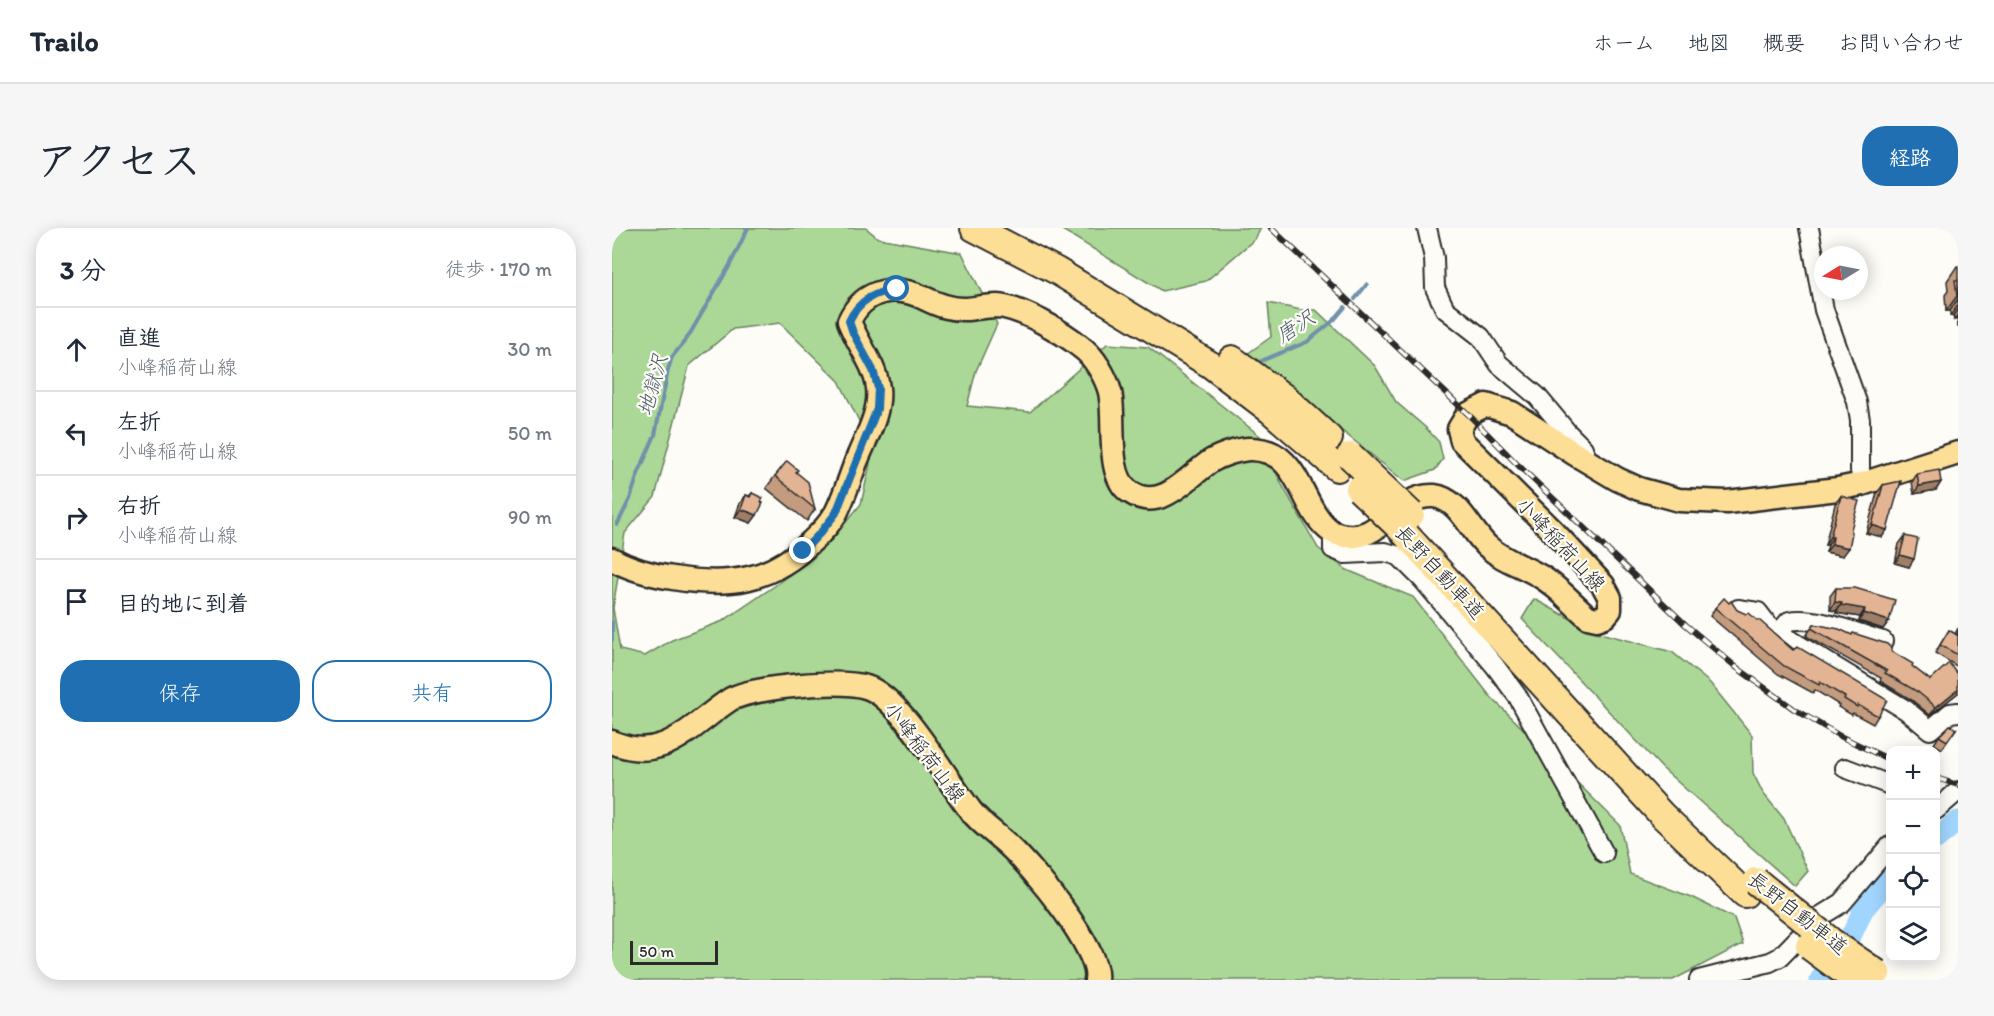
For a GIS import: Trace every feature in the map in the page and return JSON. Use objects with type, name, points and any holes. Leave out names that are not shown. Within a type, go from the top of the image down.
[{"type":"highway","name":"長野自動車道","points":[[974,228],[1008,235],[1086,289],[1219,360],[1278,404],[1344,462],[1404,520],[1662,815],[1751,888],[1781,924],[1873,978]]},
{"type":"main road","points":[[612,560],[660,576],[709,583],[731,582],[773,571],[803,551],[836,513],[877,409],[878,388],[873,370],[849,321],[855,309],[864,300],[885,291],[897,289],[912,292],[937,305],[952,308],[997,306],[1016,310],[1061,333],[1084,349],[1099,368],[1110,390],[1113,412],[1114,464],[1127,491],[1140,497],[1153,498],[1168,495],[1213,460],[1233,452],[1249,449],[1266,451],[1291,468],[1317,516],[1333,533]]},
{"type":"main road","name":"小峰稲荷山線","points":[[1333,533],[1348,537],[1361,536],[1372,532],[1411,501],[1421,497],[1443,498],[1453,504],[1487,546],[1502,557],[1544,578],[1588,617],[1597,619],[1605,616],[1610,610],[1610,598],[1603,585],[1551,529],[1462,441],[1459,429],[1468,414],[1486,405],[1512,413],[1575,454],[1639,489],[1679,501],[1727,502],[1838,489],[1862,484],[1958,453]]},
{"type":"main road","name":"小峰稲荷山線","points":[[612,742],[637,749],[670,743],[731,699],[755,691],[845,683],[867,687],[885,697],[903,715],[972,814],[1008,845],[1035,873],[1070,920],[1092,957],[1097,974],[1096,980]]},
{"type":"street","points":[[1427,228],[1434,258],[1435,288],[1445,309],[1480,338],[1498,364],[1537,396],[1583,448],[1588,461]]},
{"type":"street","points":[[1809,228],[1815,272],[1824,310],[1857,402],[1860,420],[1862,484]]},
{"type":"street","points":[[1333,533],[1333,549],[1345,554],[1385,552],[1398,556],[1431,588],[1518,697],[1604,853]]},
{"type":"street","points":[[1738,609],[1758,612],[1768,625],[1779,633],[1906,710],[1930,730],[1950,713],[1958,712]]},
{"type":"street","points":[[1779,633],[1789,621],[1797,620],[1829,625],[1883,641]]},
{"type":"street","points":[[1845,768],[1886,783]]},
{"type":"street","points":[[1699,980],[1770,962],[1780,957],[1820,917],[1842,903],[1886,851]]},
{"type":"green space","points":[[612,228],[866,228],[878,238],[962,253],[997,324],[976,371],[967,406],[1030,412],[1107,344],[1148,347],[1260,436],[1281,483],[1318,548],[1347,570],[1413,597],[1490,696],[1620,825],[1630,874],[1691,897],[1734,918],[1743,944],[1673,980],[612,980]],"holes":[[[780,323],[839,381],[860,423],[870,464],[861,504],[828,544],[776,585],[723,621],[672,640],[645,656],[620,650],[613,608],[625,533],[655,497],[689,366],[733,329]]]},
{"type":"green space","points":[[1059,228],[1261,228],[1255,239],[1206,281],[1162,291]]},
{"type":"green space","points":[[1268,303],[1301,310],[1316,310],[1375,366],[1396,402],[1439,442],[1443,459],[1435,470],[1404,481],[1247,354],[1271,337]]},
{"type":"green space","points":[[1534,599],[1593,631],[1672,652],[1710,683],[1752,735],[1753,773],[1763,793],[1784,819],[1808,871],[1795,886],[1662,768],[1522,619]]},
{"type":"building","points":[[1955,280],[1958,280],[1958,296],[1957,296]]},
{"type":"building","points":[[787,461],[808,482],[815,509],[775,476]]},
{"type":"building","points":[[1939,470],[1941,482],[1919,486],[1917,474]]},
{"type":"building","points":[[1901,481],[1887,530],[1872,525],[1883,485]]},
{"type":"building","points":[[752,493],[763,498],[757,515],[741,509],[746,495],[750,497]]},
{"type":"building","points":[[1841,496],[1859,501],[1851,529],[1849,548],[1832,544],[1833,537],[1830,537]]},
{"type":"building","points":[[1905,536],[1918,539],[1914,559],[1900,555]]},
{"type":"building","points":[[1836,588],[1855,588],[1895,600],[1889,621],[1864,613],[1865,609],[1835,602]]},
{"type":"building","points":[[1724,598],[1729,603],[1731,601],[1737,610],[1749,613],[1759,620],[1793,650],[1798,647],[1887,700],[1878,716],[1858,705],[1857,707],[1820,682],[1819,685],[1784,666],[1715,608]]},
{"type":"building","points":[[1814,624],[1887,644],[1892,649],[1891,651],[1913,664],[1912,666],[1930,680],[1949,663],[1958,674],[1958,689],[1936,707],[1918,692],[1885,673],[1887,671],[1811,628]]},
{"type":"building","points":[[1949,630],[1957,635],[1958,632],[1958,655],[1940,645]]},
{"type":"building","points":[[1950,725],[1956,729],[1947,741],[1939,736]]},
{"type":"waterway","name":"地獄沢","points":[[617,525],[630,499],[655,435],[672,357],[688,337],[730,265],[748,228]]},
{"type":"waterway","points":[[1355,299],[1367,284]]},
{"type":"waterway","name":"唐沢","points":[[1258,365],[1261,361],[1307,342],[1334,320],[1345,307]]},
{"type":"waterway","name":"地獄沢","points":[[612,622],[612,640]]},
{"type":"waterway","points":[[1940,836],[1958,821]]},
{"type":"waterway","points":[[1820,980],[1853,932],[1863,910],[1886,883]]},
{"type":"railway","points":[[1271,228],[1686,625],[1736,667],[1794,709],[1840,736],[1886,758]]},
{"type":"railway","points":[[1940,779],[1958,785]]},
{"type":"route","points":[[803,551],[836,513],[877,409],[878,388],[873,370],[849,321],[855,309],[864,300],[885,291],[897,289]]}]
